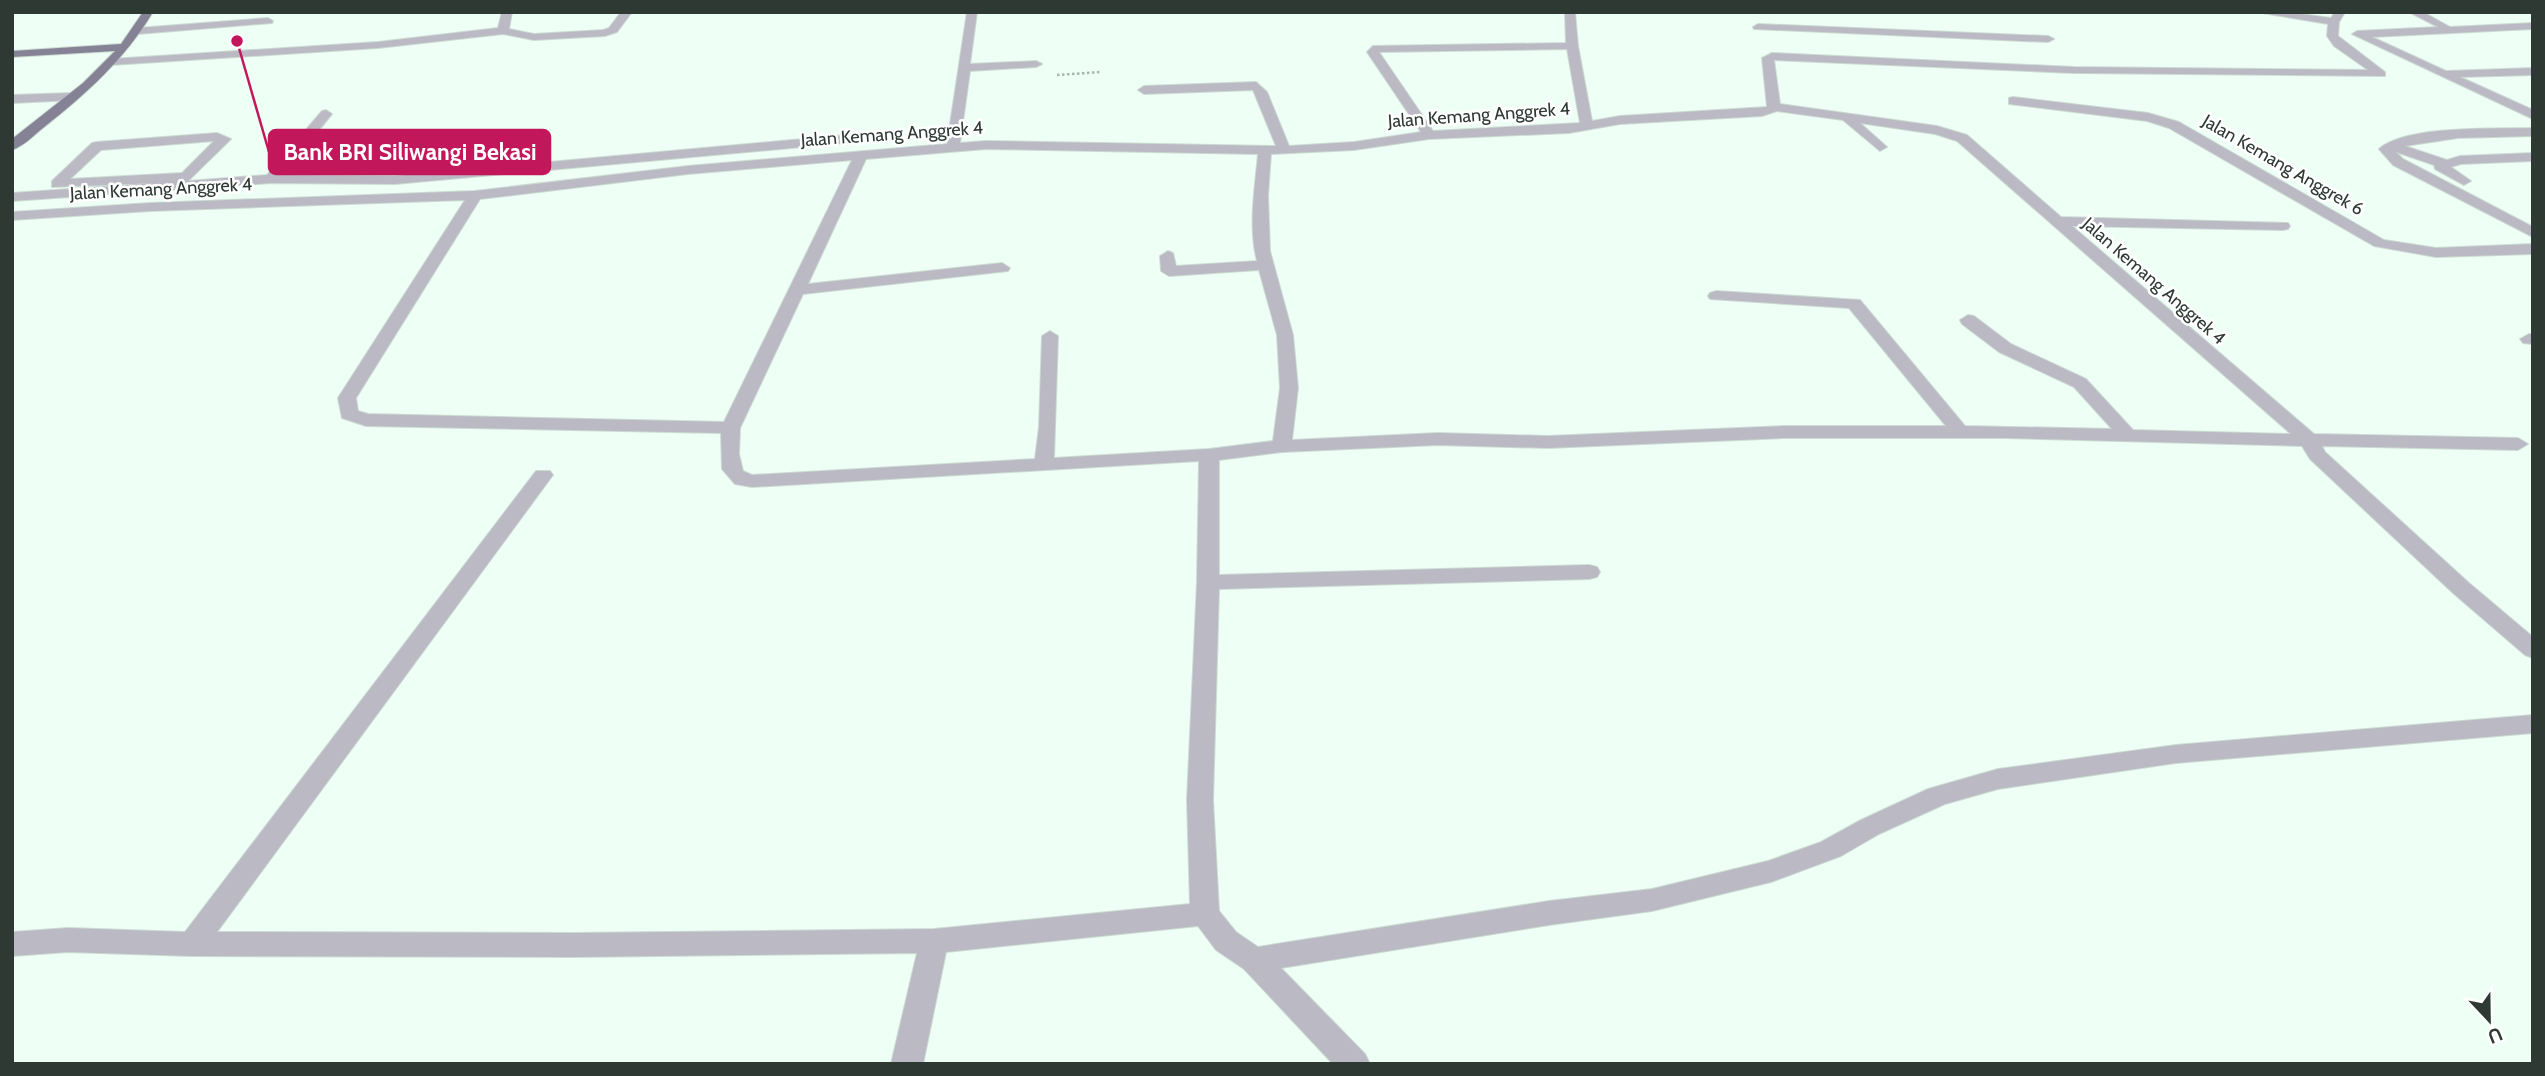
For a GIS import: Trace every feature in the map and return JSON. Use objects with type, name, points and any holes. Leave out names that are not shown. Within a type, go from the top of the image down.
[{"type":"main road","points":[[12,146],[111,62],[138,31],[148,12]]},
{"type":"main road","points":[[12,54],[124,47]]},
{"type":"street","points":[[503,31],[507,12]]},
{"type":"street","points":[[111,62],[340,48],[503,31],[534,37],[605,33],[613,30],[627,12]]},
{"type":"street","points":[[953,148],[972,12]]},
{"type":"street","points":[[1570,12],[1572,46],[1587,126]]},
{"type":"street","points":[[1774,107],[1768,58],[1772,57],[2074,70],[2381,74],[2338,44],[2332,36],[2337,17],[2261,12]]},
{"type":"street","points":[[2414,12],[2450,28]]},
{"type":"street","points":[[138,31],[268,21]]},
{"type":"street","points":[[2533,26],[2357,34],[2533,115]]},
{"type":"street","points":[[1758,27],[2048,40]]},
{"type":"street","points":[[2038,28],[2056,50]]},
{"type":"street","points":[[1429,135],[1373,52],[1377,48],[1572,46]]},
{"type":"street","points":[[2065,60],[2074,70]]},
{"type":"street","points":[[963,68],[1036,64]]},
{"type":"street","points":[[2441,74],[2533,71]]},
{"type":"street","points":[[1144,90],[1256,86],[1261,92],[1284,150]]},
{"type":"street","points":[[12,99],[72,97]]},
{"type":"street","name":"Jalan Kemang Anggrek 6","points":[[2013,101],[2148,117],[2175,125],[2379,243],[2395,248],[2435,253],[2533,249]]},
{"type":"street","name":"Jalan Kemang Anggrek 4","points":[[12,216],[150,207],[475,195],[688,170],[953,148],[1106,146],[1284,150],[1354,146],[1429,135],[1569,129],[1620,120],[1762,112],[1774,107],[1937,130],[1962,138],[2309,440],[2317,455],[2461,588],[2533,650]]},
{"type":"street","points":[[271,179],[326,114]]},
{"type":"street","points":[[1845,116],[1880,146]]},
{"type":"street","points":[[2533,132],[2426,137],[2386,149],[2398,162],[2533,233]]},
{"type":"street","points":[[12,197],[117,186],[188,176],[224,139],[217,136],[97,146],[57,182],[117,186],[271,179],[395,180],[846,139]]},
{"type":"street","points":[[2392,146],[2445,163],[2533,157]]},
{"type":"street","points":[[1265,150],[1261,195],[1262,251],[1284,335],[1289,388],[1282,446]]},
{"type":"street","points":[[862,154],[731,428],[729,462],[735,476],[741,481],[799,480],[906,471],[1209,455],[1282,446],[1438,439],[1562,442],[1783,432],[2127,434],[2518,444]]},
{"type":"street","points":[[2445,163],[2440,168],[2533,217]]},
{"type":"street","points":[[475,195],[347,398],[349,414],[366,420],[731,428]]},
{"type":"street","points":[[2056,221],[2283,226]]},
{"type":"street","points":[[1168,256],[1169,271],[1266,265]]},
{"type":"street","points":[[798,290],[1002,268]]},
{"type":"street","points":[[1716,296],[1854,303],[1961,433]]},
{"type":"street","points":[[1968,320],[2005,348],[2080,383],[2127,434]]},
{"type":"street","points":[[1044,463],[1048,427],[1050,336]]},
{"type":"street","points":[[1209,455],[1208,582],[1200,800],[1205,914],[1226,941],[1254,960],[1354,1064]]},
{"type":"street","points":[[192,944],[543,475]]},
{"type":"street","points":[[1208,582],[1589,572]]},
{"type":"street","points":[[1254,960],[1549,913],[1652,900],[1772,871],[1831,849],[1870,827],[1937,796],[1998,779],[2176,754],[2533,724]]},
{"type":"street","points":[[12,944],[68,940],[192,944],[587,945],[934,941],[1205,914]]},
{"type":"street","points":[[907,1064],[934,941]]},
{"type":"place","name":"Bank BRI Siliwangi Bekasi","points":[[237,41]]}]
